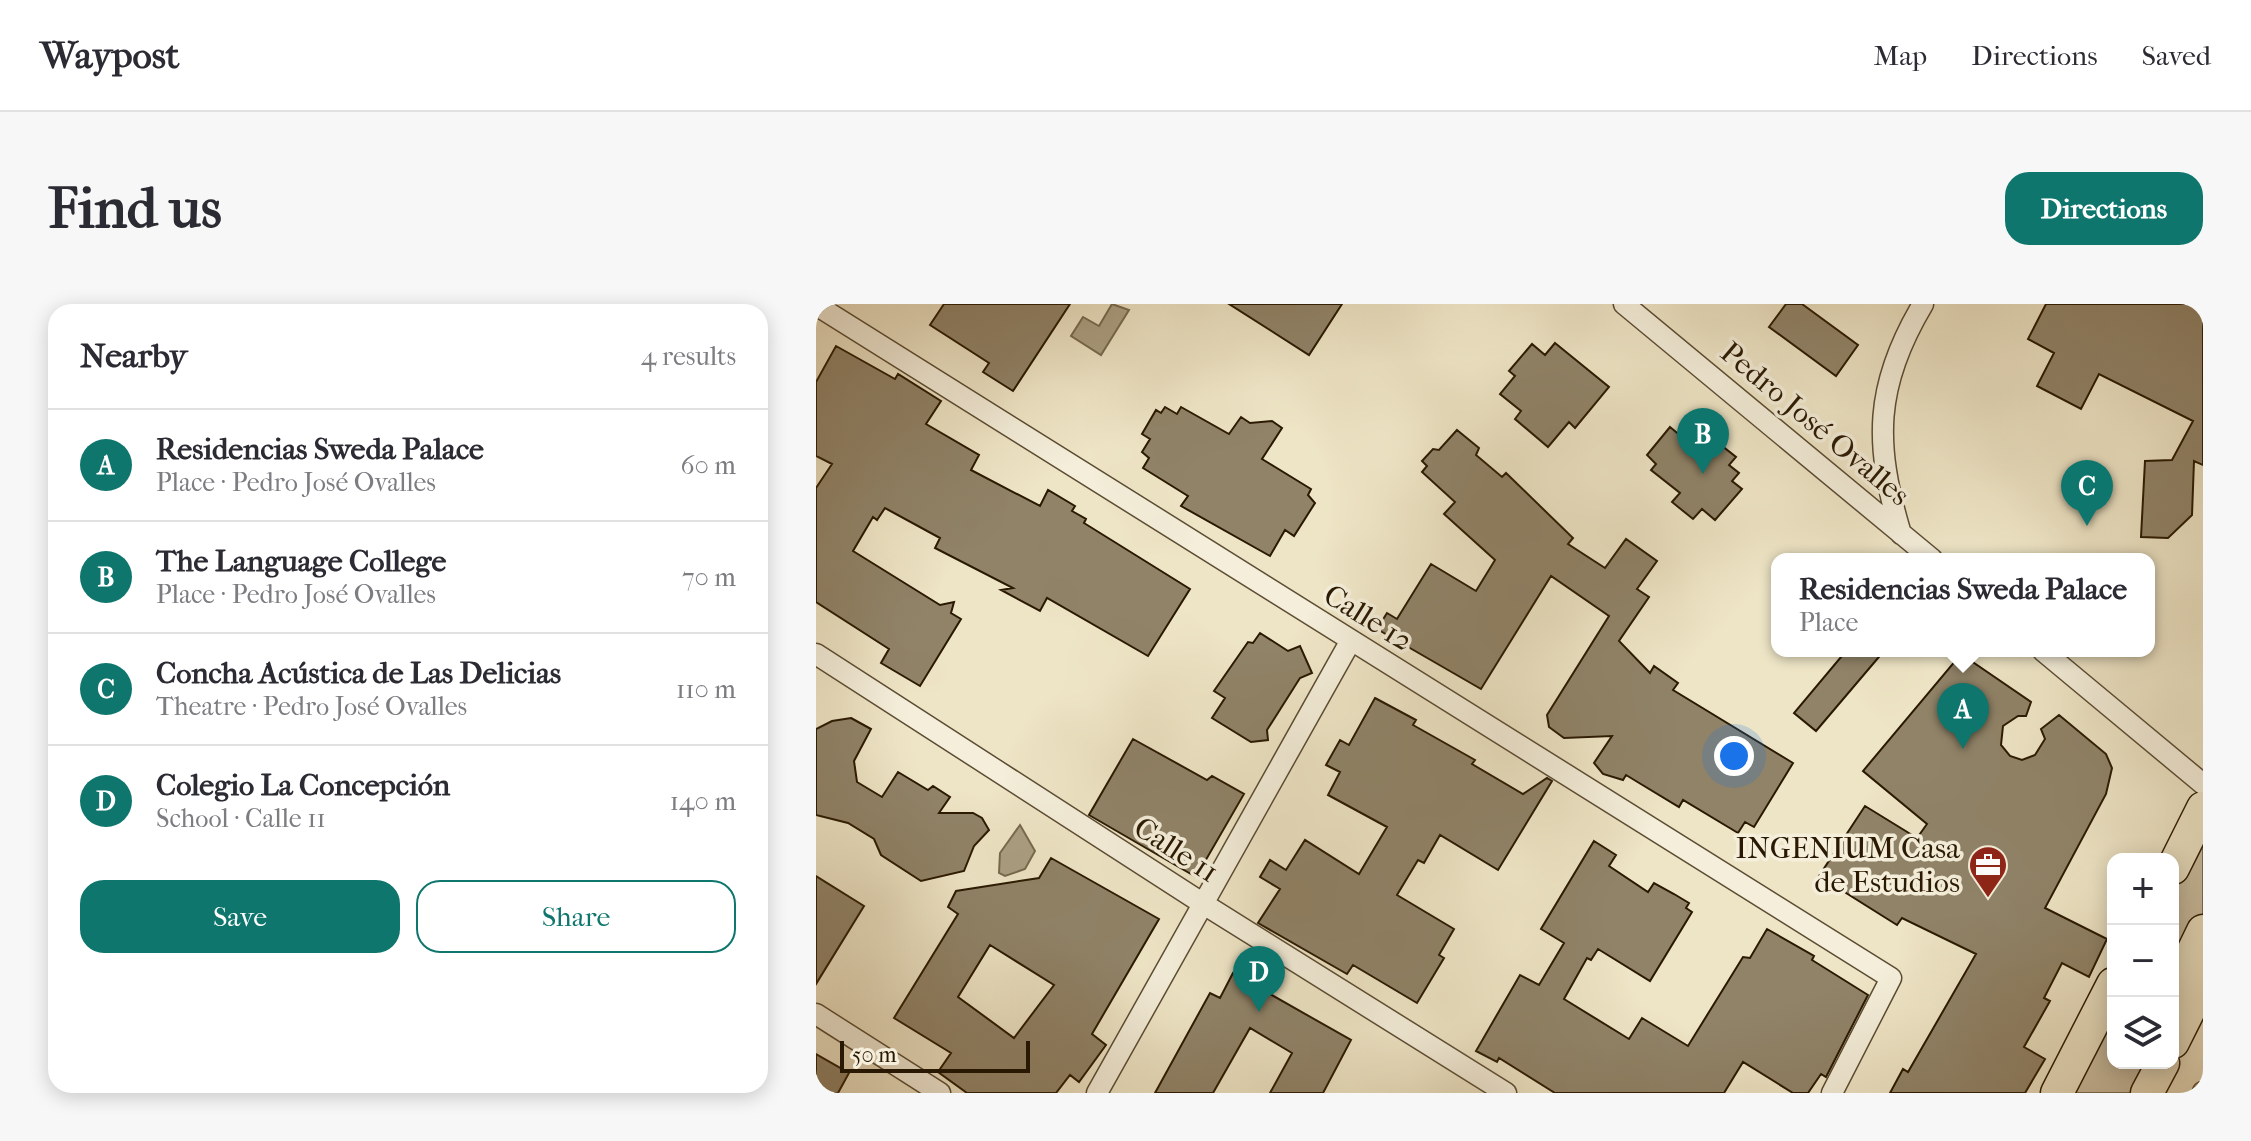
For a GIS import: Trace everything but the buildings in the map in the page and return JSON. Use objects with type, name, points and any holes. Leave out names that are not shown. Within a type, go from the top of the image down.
[{"type":"main road","points":[[2179,856],[2203,808]]},
{"type":"main road","points":[[2179,981],[2203,931]]},
{"type":"main road","points":[[2179,1030],[2203,982]]},
{"type":"main road","points":[[2057,1093],[2107,996]]},
{"type":"main road","points":[[2147,1093],[2159,1069]]},
{"type":"street","name":"Pedro José Ovalles","points":[[1624,304],[1925,553]]},
{"type":"street","points":[[1901,534],[1889,492],[1881,436],[1886,388],[1897,353],[1923,304]]},
{"type":"street","name":"Calle 12","points":[[816,305],[1891,978],[1832,1093]]},
{"type":"street","points":[[1097,1093],[1350,642]]},
{"type":"street","name":"Calle 11","points":[[816,654],[1202,903],[1506,1093]]},
{"type":"street","points":[[2050,657],[2203,784]]},
{"type":"street","points":[[816,1014],[940,1093]]},
{"type":"shaded area","points":[[1112,304],[1129,310],[1101,355],[1071,336],[1083,317],[1099,326]]},
{"type":"shaded area","points":[[2203,824],[2203,916],[2179,966],[2179,925],[2179,869]]},
{"type":"shaded area","points":[[1020,825],[1035,851],[1025,869],[1005,876],[999,873],[1000,853]]},
{"type":"shaded area","points":[[2107,1007],[2107,1069],[2152,1069],[2141,1093],[2062,1093]]},
{"type":"place","name":"The Language College","points":[[1703,474]]},
{"type":"place","name":"Concha Acústica de Las Delicias","points":[[2087,526]]},
{"type":"place","name":"Residencias Sweda Palace","points":[[1963,749]]},
{"type":"place","name":"INGENIUM Casa de Estudios","points":[[1988,899]]},
{"type":"place","name":"Colegio La Concepción","points":[[1259,1012]]}]
